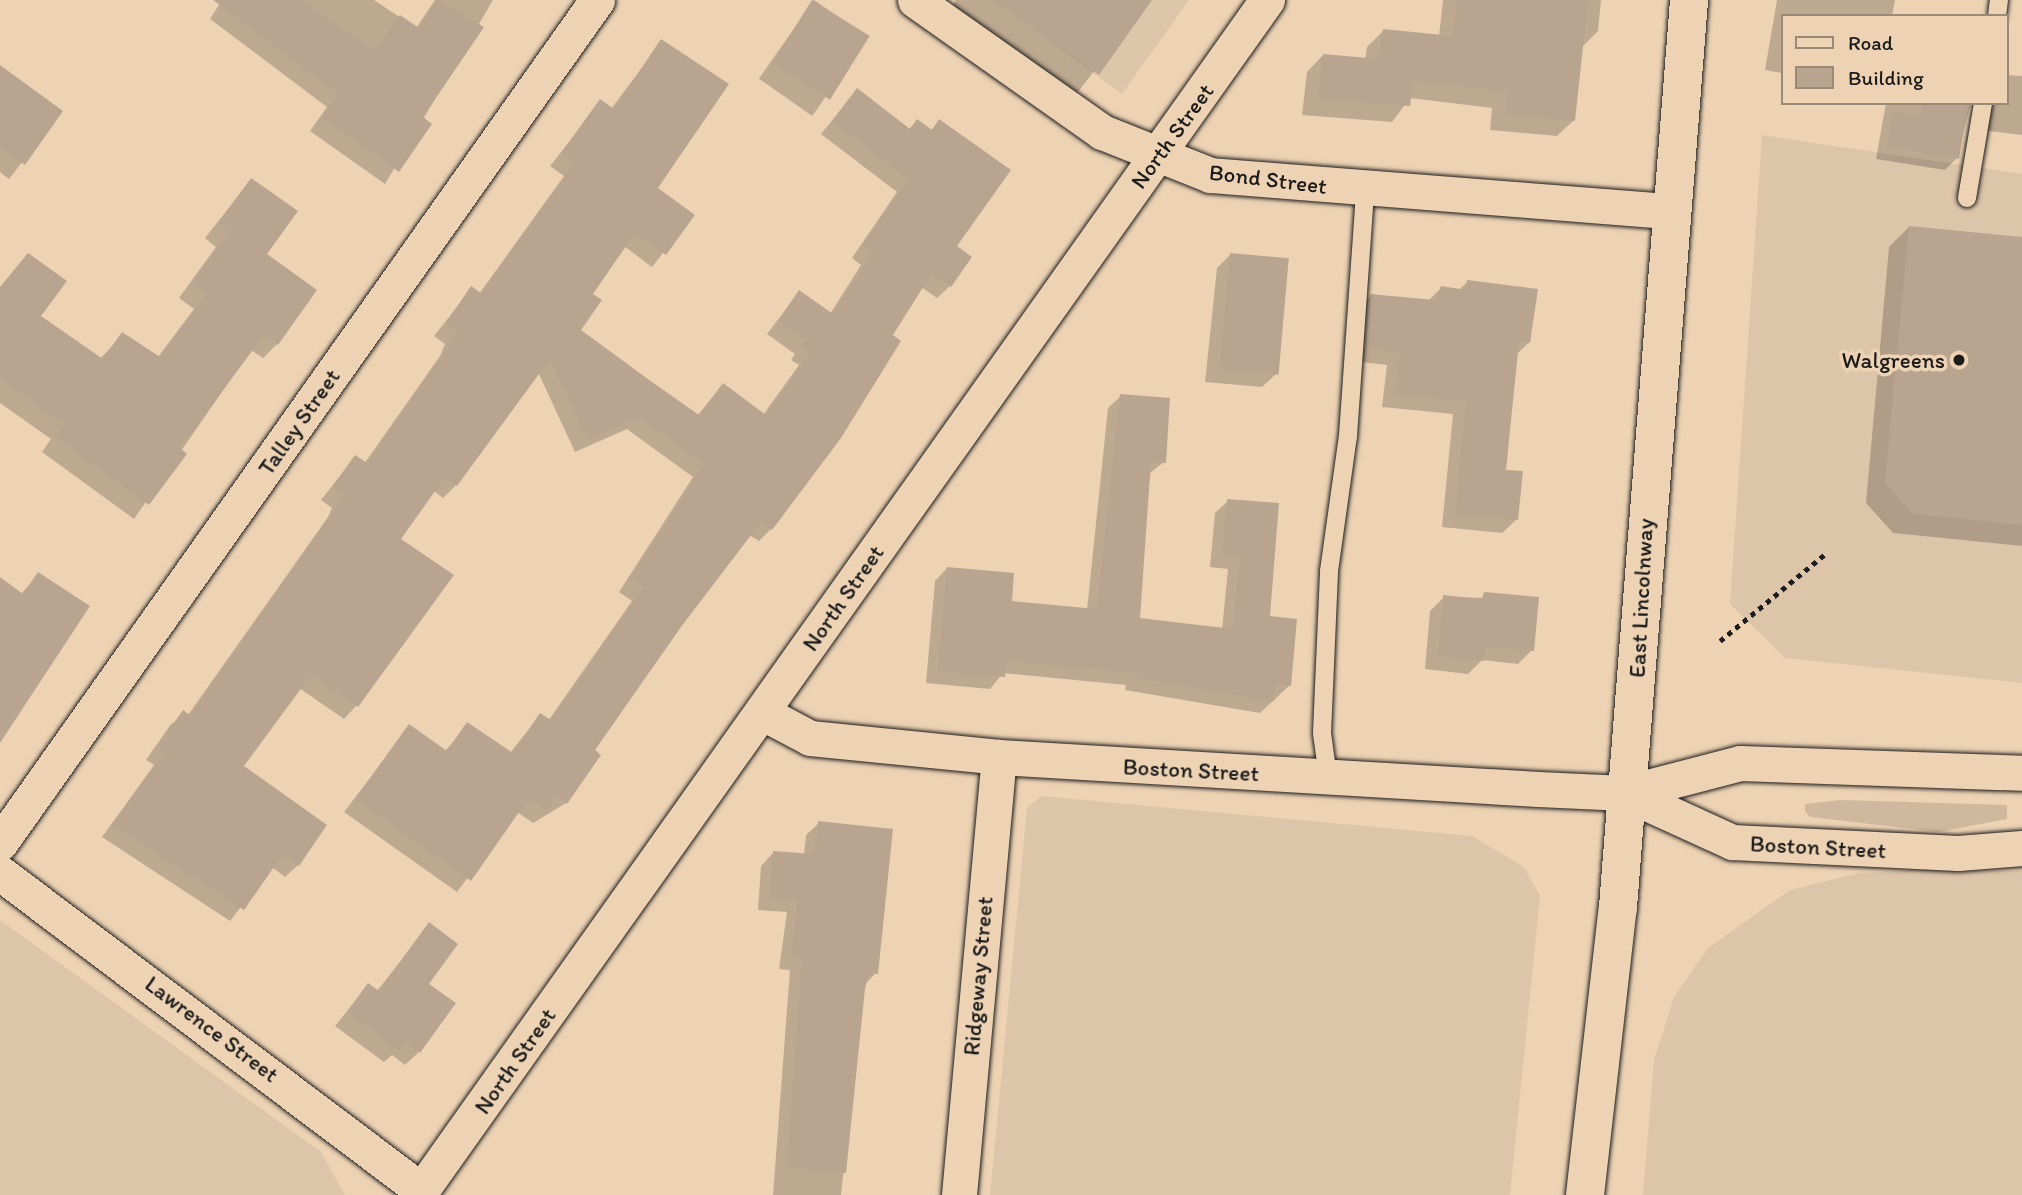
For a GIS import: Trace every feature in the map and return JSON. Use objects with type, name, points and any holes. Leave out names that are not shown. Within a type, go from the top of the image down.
[{"type":"main road","name":"East Lincolnway","points":[[1585,1195],[1625,793],[1669,211],[1689,0]]},
{"type":"street","name":"Talley Street","points":[[0,842],[597,0]]},
{"type":"street","name":"Bond Street","points":[[915,0],[1102,132],[1210,175],[1365,191],[1669,211]]},
{"type":"street","name":"North Street","points":[[419,1193],[763,713],[1267,0]]},
{"type":"street","name":"Boston Street","points":[[763,713],[810,738],[999,757],[1625,793],[1740,763],[2022,773]]},
{"type":"street","name":"Ridgeway Street","points":[[958,1195],[999,757]]},
{"type":"street","name":"Boston Street","points":[[1625,793],[1732,842],[1958,853],[2022,848]]},
{"type":"street","name":"Lawrence Street","points":[[0,873],[419,1193]]},
{"type":"lane","points":[[1967,198],[1983,105]]},
{"type":"lane","points":[[1328,776],[1322,733],[1329,571],[1348,436],[1365,191]]},
{"type":"path","points":[[1720,641],[1824,555]]},
{"type":"shaded area","points":[[995,0],[1189,0],[1122,94]]},
{"type":"shaded area","points":[[1762,135],[2022,174],[2022,683],[1785,658],[1730,604]]},
{"type":"shaded area","points":[[1041,796],[1472,836],[1524,867],[1540,896],[1510,1195],[990,1195],[1027,808]]},
{"type":"shaded area","points":[[1841,800],[2007,805],[2007,819],[1939,832],[1810,817],[1805,811],[1805,804]]},
{"type":"shaded area","points":[[1924,870],[2022,871],[2022,1195],[1643,1195],[1654,1060],[1674,997],[1708,948],[1790,890],[1859,873]]},
{"type":"shaded area","points":[[0,920],[321,1152],[345,1195],[0,1195]]},
{"type":"building","points":[[213,0],[299,0],[375,51],[400,15],[419,28],[437,0],[484,27],[423,117],[432,124],[399,172],[322,117],[339,94]]},
{"type":"building","points":[[812,0],[870,36],[830,100],[772,64]]},
{"type":"building","points":[[994,0],[1152,0],[1099,75]]},
{"type":"building","points":[[1457,0],[1588,0],[1575,121],[1505,114],[1508,92],[1414,81],[1410,106],[1318,99],[1323,54],[1379,59],[1383,29],[1453,36]]},
{"type":"building","points":[[661,39],[729,84],[658,188],[695,215],[666,255],[635,233],[593,294],[602,300],[581,330],[699,415],[723,383],[766,415],[810,352],[802,347],[806,341],[778,321],[799,290],[833,314],[872,252],[863,245],[908,179],[832,121],[857,88],[910,129],[917,119],[932,130],[939,119],[1011,170],[957,246],[972,257],[951,287],[932,273],[893,335],[901,341],[841,438],[772,530],[761,522],[681,627],[595,750],[601,755],[567,804],[556,796],[547,811],[528,799],[471,881],[355,799],[409,724],[447,751],[467,722],[513,753],[540,713],[551,720],[643,588],[631,578],[704,464],[640,417],[588,441],[550,359],[457,486],[445,477],[401,539],[454,575],[358,707],[311,675],[244,766],[327,825],[299,866],[283,854],[244,910],[113,824],[165,752],[158,746],[183,710],[190,715],[340,502],[344,495],[332,487],[355,455],[367,463],[452,342],[457,331],[446,323],[471,286],[481,293],[575,163],[561,153],[600,99],[614,109]]},
{"type":"building","points":[[0,65],[63,111],[25,165],[0,147]]},
{"type":"building","points":[[1923,105],[1968,105],[1959,159],[1887,147],[1893,112],[1921,116]]},
{"type":"building","points":[[251,178],[298,211],[267,254],[317,290],[278,345],[264,335],[180,448],[187,454],[149,505],[55,437],[65,424],[0,379],[0,287],[28,253],[67,281],[41,316],[103,359],[122,332],[160,357],[207,294],[192,283],[229,231],[218,223]]},
{"type":"building","name":"Walgreens","points":[[1909,226],[2022,237],[2022,525],[1913,514],[1885,483]]},
{"type":"building","points":[[1230,253],[1289,258],[1279,375],[1220,370]]},
{"type":"building","points":[[1467,280],[1538,289],[1530,343],[1519,342],[1506,470],[1523,471],[1518,520],[1455,514],[1466,401],[1395,394],[1400,352],[1366,348],[1370,294],[1435,300],[1441,286],[1466,290]]},
{"type":"building","points":[[1120,394],[1170,398],[1166,463],[1151,462],[1140,618],[1233,629],[1240,557],[1222,555],[1227,499],[1279,503],[1270,616],[1297,619],[1291,686],[1276,684],[1274,701],[1137,678],[1137,673],[1006,661],[1005,677],[938,671],[947,567],[1014,573],[1012,601],[1097,609]]},
{"type":"building","points":[[38,572],[90,606],[0,743],[0,577],[23,594]]},
{"type":"building","points":[[1484,592],[1539,597],[1534,651],[1485,646],[1484,661],[1438,656],[1443,595],[1482,599]]},
{"type":"building","points":[[818,821],[893,829],[878,974],[869,973],[865,989],[846,1173],[787,1167],[802,957],[791,956],[798,900],[770,898],[773,851],[814,854]]},
{"type":"building","points":[[429,922],[458,944],[429,984],[456,1003],[420,1053],[406,1042],[399,1050],[347,1012],[368,983],[379,991]]},
{"type":"place","name":"Walgreens","points":[[1959,360]]}]
